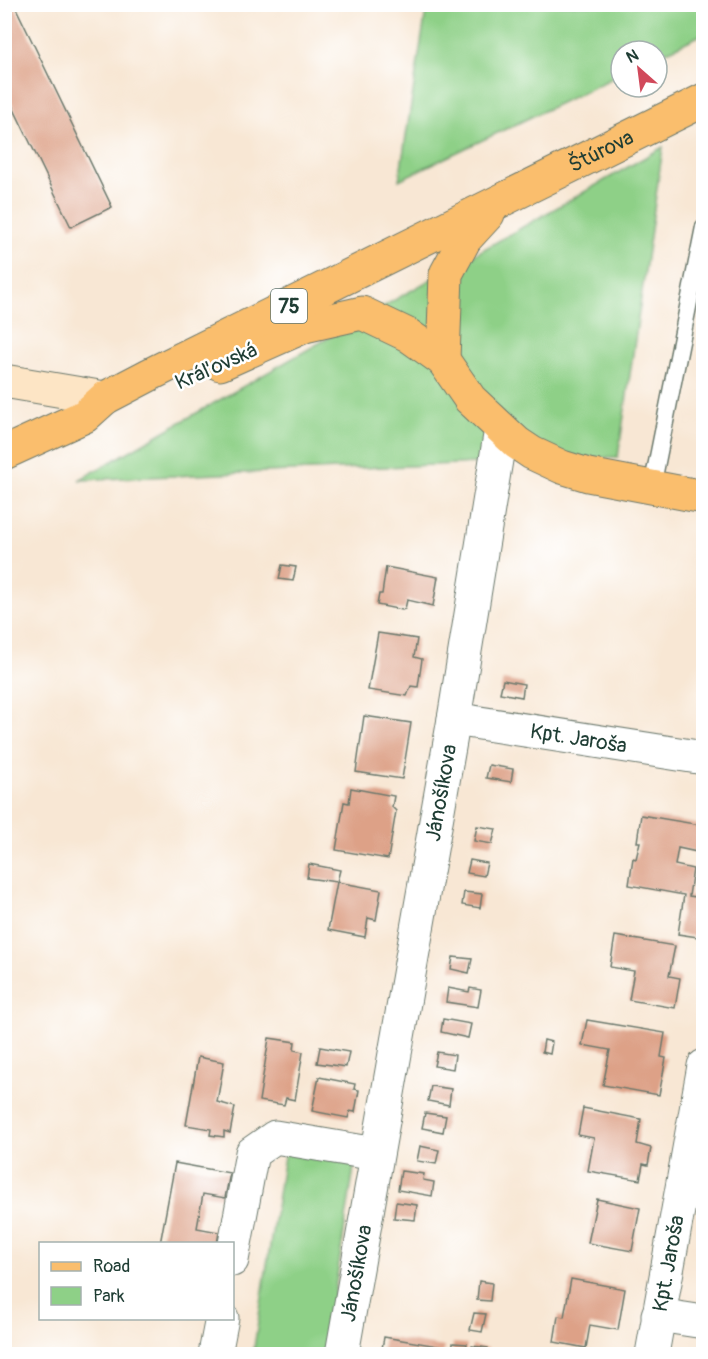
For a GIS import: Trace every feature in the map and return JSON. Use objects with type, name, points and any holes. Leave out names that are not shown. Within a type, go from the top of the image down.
[{"type":"main road","name":"Štúrova","points":[[498,202],[704,100]]},
{"type":"main road","name":"75","points":[[443,360],[446,274],[465,239],[498,202]]},
{"type":"main road","name":"75","points":[[4,453],[498,202]]},
{"type":"main road","name":"Kráľovská","points":[[95,407],[106,414],[305,326],[362,313],[408,335],[443,360],[470,399],[501,429],[532,453],[562,467],[588,475],[704,497]]},
{"type":"street","name":"Kráľovská","points":[[4,381],[95,407]]},
{"type":"street","name":"Jánošíkova","points":[[342,1354],[454,719],[501,429]]},
{"type":"street","name":"Kpt. Jaroša","points":[[454,719],[704,758]]},
{"type":"street","name":"Kpt. Jaroša","points":[[652,1354],[704,1066]]},
{"type":"street","points":[[234,1249],[252,1153],[275,1137],[376,1154]]},
{"type":"street","points":[[658,1315],[704,1322]]},
{"type":"street","points":[[215,1354],[222,1320]]},
{"type":"lane","points":[[652,487],[704,227]]},
{"type":"green space","points":[[427,5],[703,5],[703,34],[669,50],[669,39],[609,39],[609,80],[399,180]]},
{"type":"green space","points":[[663,147],[618,457],[79,480]]},
{"type":"green space","points":[[285,1150],[355,1161],[325,1354],[253,1354]]},
{"type":"building","points":[[4,4],[14,4],[112,207],[71,227],[9,99],[4,101]]},
{"type":"building","points":[[282,565],[296,567],[293,581],[279,579]]},
{"type":"building","points":[[386,567],[438,577],[433,606],[407,600],[405,609],[402,610],[377,605],[379,594],[382,594]]},
{"type":"building","points":[[378,633],[417,639],[414,657],[422,659],[418,687],[411,686],[407,696],[368,690]]},
{"type":"building","points":[[503,680],[524,684],[522,697],[500,693]]},
{"type":"building","points":[[364,716],[411,723],[402,779],[356,772]]},
{"type":"building","points":[[489,765],[513,769],[511,782],[486,778]]},
{"type":"building","points":[[351,788],[394,796],[392,807],[396,811],[388,859],[336,850],[344,802],[349,803]]},
{"type":"building","points":[[641,815],[701,825],[697,852],[678,848],[675,865],[693,869],[689,896],[704,898],[704,938],[678,934],[684,895],[629,885],[633,858],[636,859],[640,842],[637,842]]},
{"type":"building","points":[[477,826],[496,829],[492,844],[474,841]]},
{"type":"building","points":[[470,860],[487,863],[484,876],[467,873]]},
{"type":"building","points":[[309,864],[340,870],[337,882],[307,878]]},
{"type":"building","points":[[337,882],[381,890],[376,920],[368,918],[365,937],[328,930]]},
{"type":"building","points":[[464,892],[482,894],[480,908],[462,905]]},
{"type":"building","points":[[615,936],[675,946],[669,976],[680,978],[675,1008],[629,1000],[634,971],[610,967]]},
{"type":"building","points":[[453,957],[472,959],[469,973],[451,969]]},
{"type":"building","points":[[448,988],[469,992],[470,988],[481,990],[478,1007],[446,1002]]},
{"type":"building","points":[[443,1019],[471,1024],[468,1038],[441,1032]]},
{"type":"building","points":[[587,1020],[665,1033],[661,1057],[666,1058],[659,1095],[603,1085],[610,1050],[582,1045]]},
{"type":"building","points":[[269,1038],[295,1042],[294,1050],[303,1052],[295,1100],[286,1098],[284,1105],[259,1101]]},
{"type":"building","points":[[544,1040],[552,1042],[550,1054],[542,1052]]},
{"type":"building","points":[[320,1047],[349,1052],[346,1067],[317,1063]]},
{"type":"building","points":[[437,1052],[455,1055],[453,1069],[434,1066]]},
{"type":"building","points":[[198,1057],[224,1062],[217,1102],[235,1107],[230,1133],[224,1131],[224,1137],[210,1135],[211,1129],[186,1125]]},
{"type":"building","points":[[319,1077],[355,1084],[354,1089],[359,1090],[355,1112],[350,1111],[348,1118],[312,1111]]},
{"type":"building","points":[[431,1086],[451,1089],[449,1105],[428,1101]]},
{"type":"building","points":[[583,1108],[641,1119],[637,1144],[651,1148],[648,1165],[643,1164],[640,1180],[588,1171],[594,1138],[578,1135]]},
{"type":"building","points":[[425,1113],[446,1116],[443,1132],[422,1128]]},
{"type":"building","points":[[420,1146],[439,1150],[436,1164],[417,1161]]},
{"type":"building","points":[[175,1163],[230,1173],[225,1198],[203,1194],[197,1228],[219,1232],[217,1242],[160,1242]]},
{"type":"building","points":[[401,1171],[424,1174],[423,1180],[434,1182],[432,1196],[398,1190]]},
{"type":"building","points":[[597,1199],[640,1208],[632,1251],[588,1243]]},
{"type":"building","points":[[396,1202],[417,1205],[415,1220],[394,1218]]},
{"type":"building","points":[[571,1279],[625,1289],[618,1330],[590,1325],[586,1348],[554,1342],[558,1316],[564,1317]]},
{"type":"building","points":[[479,1281],[492,1283],[490,1301],[477,1300]]},
{"type":"building","points":[[474,1313],[486,1314],[482,1332],[470,1330]]},
{"type":"building","points":[[384,1337],[444,1347],[443,1354],[381,1354]]},
{"type":"building","points":[[453,1343],[467,1344],[465,1354],[452,1354]]},
{"type":"building","points":[[472,1346],[488,1348],[488,1354],[471,1354]]}]
